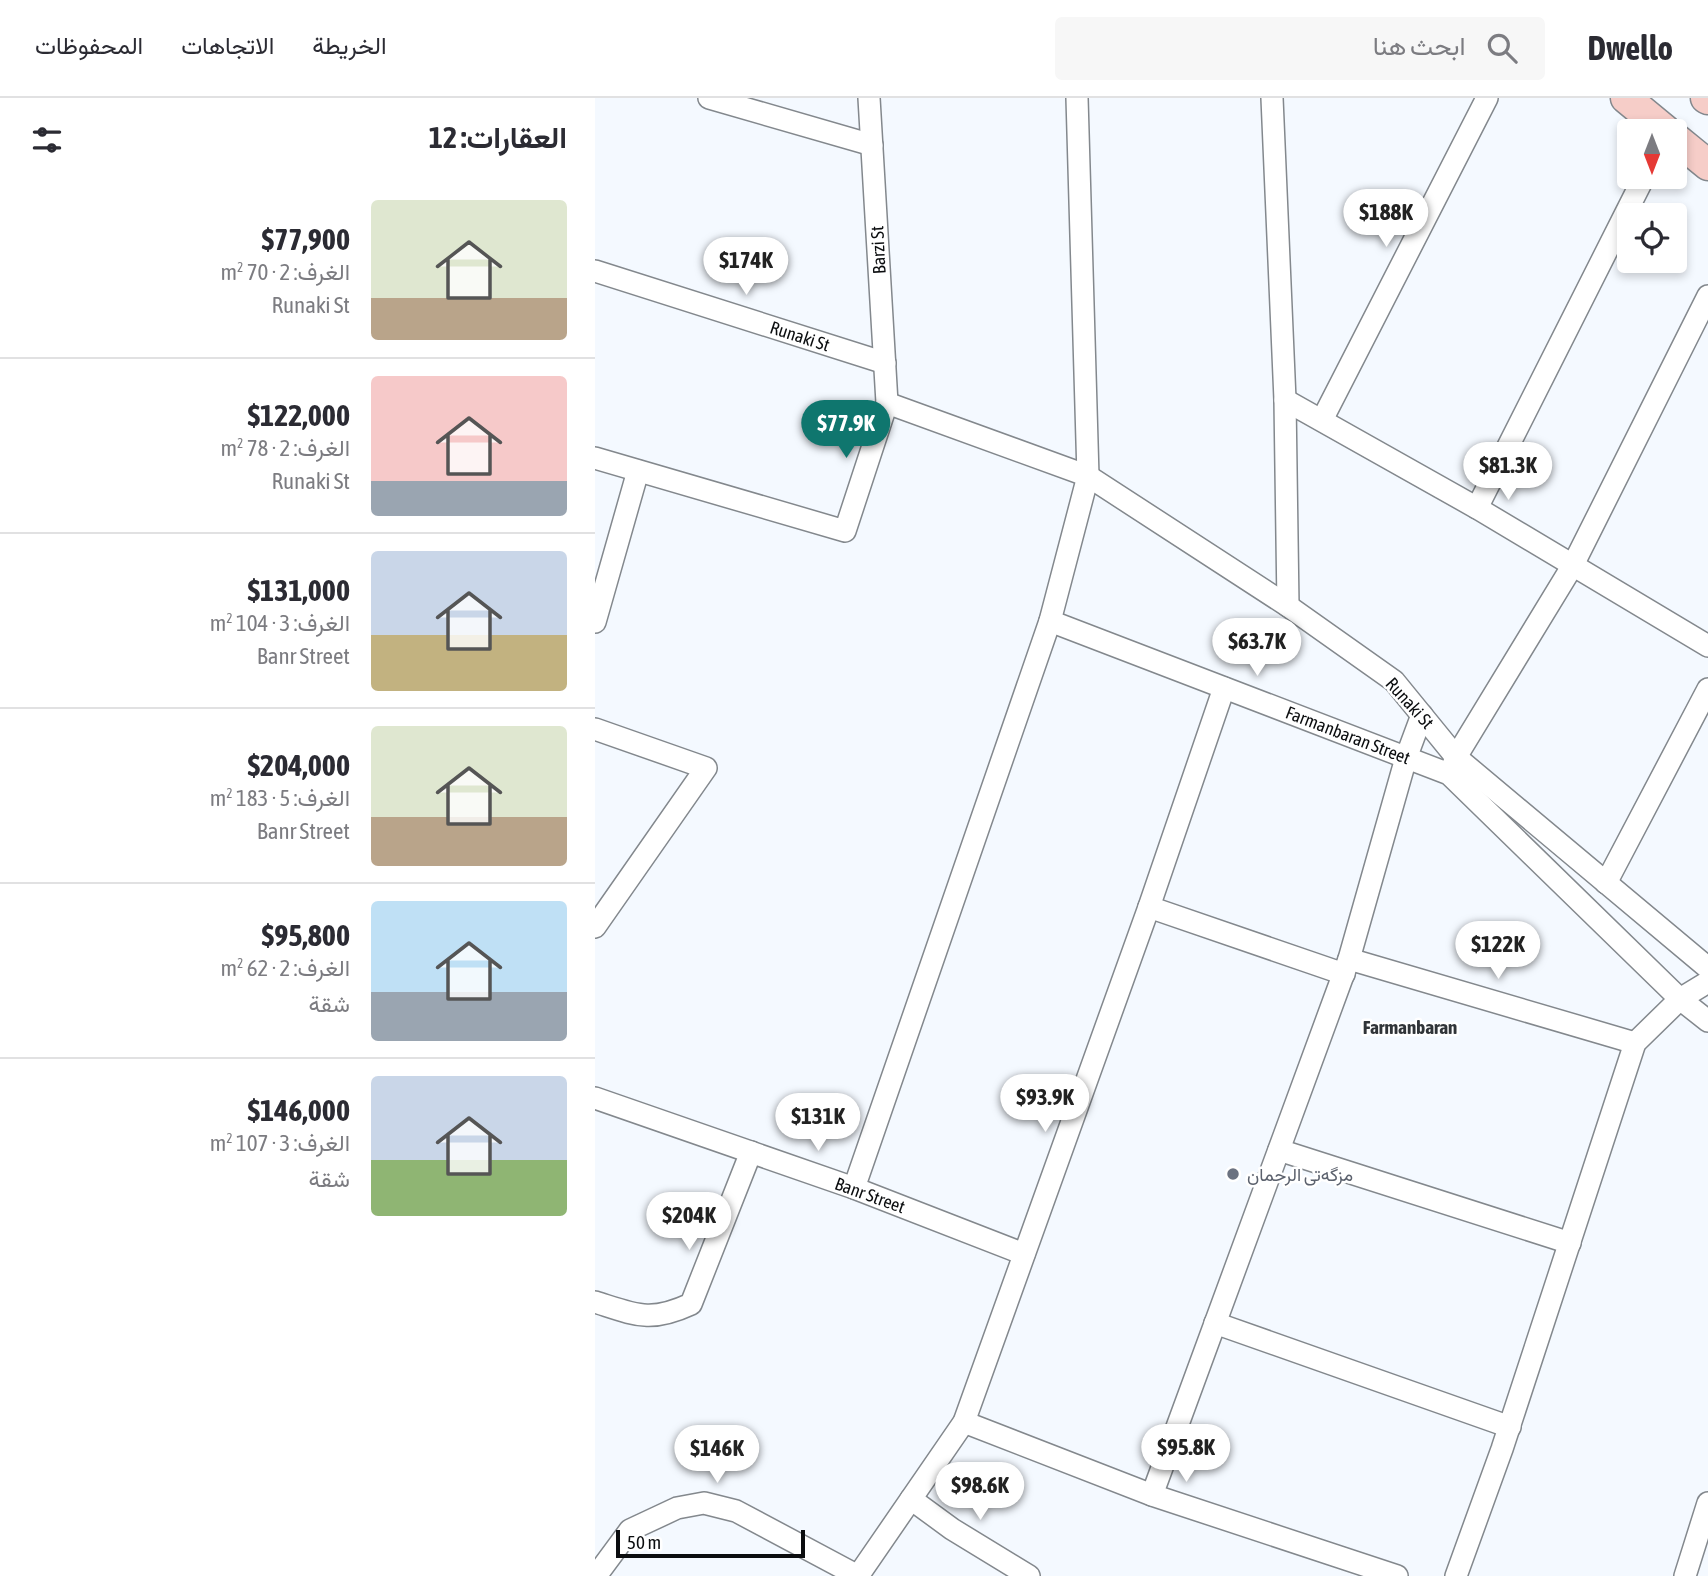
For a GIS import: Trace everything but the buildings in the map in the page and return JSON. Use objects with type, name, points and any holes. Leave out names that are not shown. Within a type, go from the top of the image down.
[{"type":"main road","points":[[1626,98],[1651,119]]},
{"type":"main road","points":[[1687,148],[1708,165]]},
{"type":"street","points":[[709,98],[742,103],[872,145]]},
{"type":"street","name":"Barzi St","points":[[869,98],[887,403]]},
{"type":"street","points":[[854,1188],[1050,621],[1088,476],[1077,98]]},
{"type":"street","points":[[1272,98],[1285,400],[1288,606]]},
{"type":"street","points":[[1322,420],[1487,98]]},
{"type":"street","points":[[1477,508],[1638,189]]},
{"type":"street","name":"Runaki St","points":[[595,271],[885,363]]},
{"type":"street","points":[[1453,766],[1573,565],[1708,296]]},
{"type":"street","points":[[1285,400],[1477,508],[1708,646]]},
{"type":"street","points":[[595,458],[845,531],[887,403]]},
{"type":"street","name":"Runaki St","points":[[887,403],[1088,476],[1288,606],[1394,681],[1422,715],[1453,766],[1679,999],[1708,1021]]},
{"type":"street","points":[[595,622],[638,471]]},
{"type":"street","name":"Farmanbaran Street","points":[[1050,621],[1406,758],[1453,766]]},
{"type":"street","points":[[596,1576],[630,1530],[677,1508],[704,1503],[736,1511],[858,1576],[964,1422],[1149,907],[1224,688]]},
{"type":"street","points":[[1606,883],[1708,689]]},
{"type":"street","points":[[1152,1495],[1347,967],[1406,758],[1422,715]]},
{"type":"street","points":[[595,729],[706,768],[595,927]]},
{"type":"street","name":"Runaki St","points":[[1453,766],[1606,883],[1708,968]]},
{"type":"street","points":[[1149,907],[1347,967],[1635,1043]]},
{"type":"street","points":[[1456,1576],[1510,1427],[1635,1043],[1679,999],[1708,982]]},
{"type":"street","name":"Banr Street","points":[[595,1098],[854,1188],[1024,1254]]},
{"type":"street","points":[[1279,1150],[1570,1243]]},
{"type":"street","points":[[595,1302],[641,1317],[669,1314],[691,1304],[751,1152]]},
{"type":"street","points":[[1215,1323],[1510,1427]]},
{"type":"street","points":[[964,1422],[1152,1495],[1397,1576]]},
{"type":"street","points":[[911,1499],[952,1529],[1029,1576]]},
{"type":"street","points":[[1685,1576],[1708,1503]]},
{"type":"place","name":"مزگەتی الرحمان","points":[[1233,1174]]},
{"type":"district","name":"Farmanbaran","points":[[1410,1027]]}]
